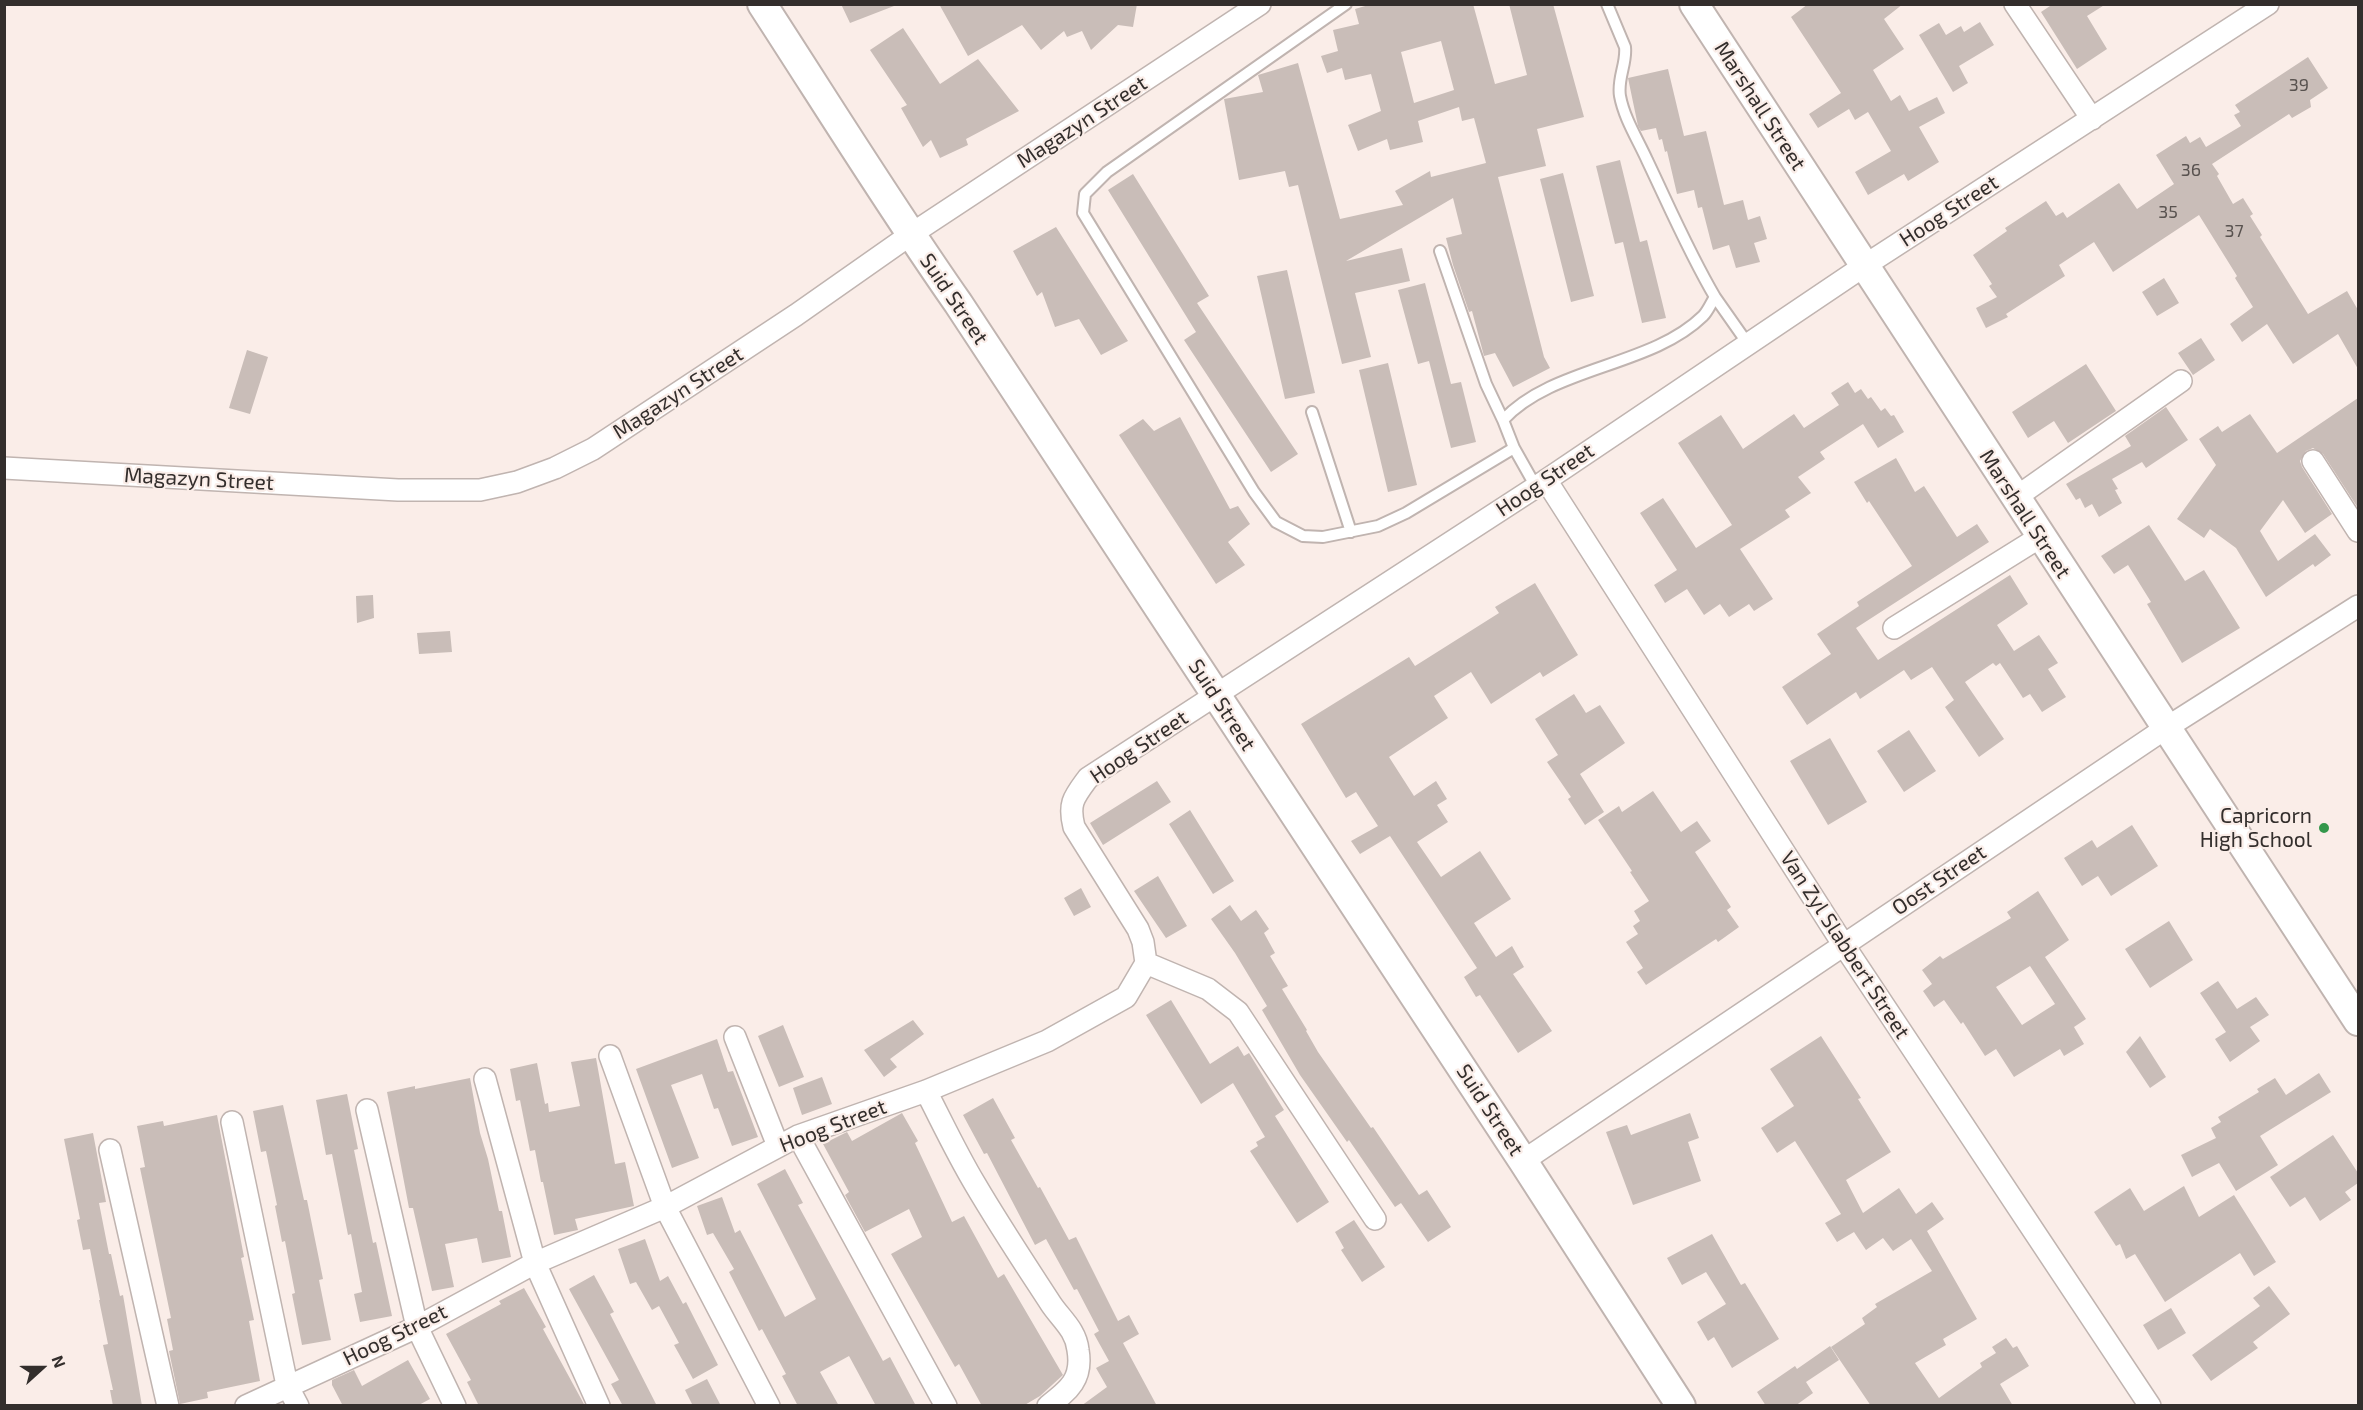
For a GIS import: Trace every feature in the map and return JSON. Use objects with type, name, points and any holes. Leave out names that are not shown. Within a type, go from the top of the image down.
[{"type":"street","name":"Suid Street","points":[[762,4],[876,178],[910,235],[963,311],[1523,1161],[1681,1406]]},
{"type":"street","name":"Magazyn Street","points":[[4,468],[398,490],[480,490],[517,482],[555,468],[593,449],[796,315],[1234,11],[1260,4]]},
{"type":"street","name":"Marshall Street","points":[[1694,4],[2358,1022]]},
{"type":"street","points":[[2015,4],[2092,119]]},
{"type":"street","name":"Hoog Street","points":[[246,1406],[287,1385],[417,1327],[535,1263],[665,1207],[798,1136],[926,1091],[1047,1041],[1126,998],[1146,963],[1146,952],[1138,928],[1074,827],[1070,812],[1072,803],[1088,778],[1541,483],[1864,266],[2268,4]]},
{"type":"street","points":[[2015,498],[2181,381]]},
{"type":"street","points":[[2313,461],[2358,531]]},
{"type":"street","name":"Van Zyl Slabbert Street","points":[[1541,483],[1843,944],[2150,1406]]},
{"type":"street","points":[[1894,628],[2040,537]]},
{"type":"street","name":"Oost Street","points":[[1523,1161],[2166,728],[2358,606]]},
{"type":"street","points":[[1146,963],[1208,989],[1238,1012],[1375,1219]]},
{"type":"street","points":[[735,1037],[778,1146]]},
{"type":"street","points":[[610,1056],[665,1207],[770,1406]]},
{"type":"street","points":[[485,1079],[535,1263],[599,1406]]},
{"type":"street","points":[[926,1091],[975,1184],[1077,1340],[1080,1362],[1071,1388],[1048,1406]]},
{"type":"street","points":[[367,1110],[417,1327],[455,1406]]},
{"type":"street","points":[[232,1122],[287,1385],[298,1406]]},
{"type":"street","points":[[798,1136],[946,1406]]},
{"type":"street","points":[[110,1150],[168,1406]]},
{"type":"lane","points":[[1346,4],[1107,172],[1085,194],[1082,208],[1085,216],[1254,492],[1276,522],[1303,536],[1323,537],[1378,526],[1406,513],[1514,448]]},
{"type":"lane","points":[[1607,4],[1626,53],[1619,87],[1624,109],[1677,224],[1715,297],[1748,344]]},
{"type":"lane","points":[[1440,251],[1486,384],[1514,448],[1541,483]]},
{"type":"lane","points":[[1503,420],[1517,406],[1538,393],[1670,339],[1702,317],[1715,297]]},
{"type":"lane","points":[[1312,412],[1351,532]]},
{"type":"building","points":[[841,4],[894,4],[894,6],[850,23]]},
{"type":"building","points":[[939,4],[1137,4],[1133,27],[1118,25],[1091,50],[1082,31],[1067,37],[1064,31],[1041,50],[1022,25],[968,56]]},
{"type":"building","points":[[1372,4],[1473,4],[1495,84],[1527,75],[1509,4],[1553,4],[1584,117],[1537,129],[1546,166],[1498,177],[1544,357],[1550,368],[1513,387],[1495,353],[1484,356],[1472,311],[1469,312],[1453,265],[1446,238],[1462,234],[1453,198],[1346,261],[1402,248],[1410,281],[1355,293],[1371,357],[1342,364],[1298,185],[1289,187],[1285,171],[1239,180],[1224,99],[1263,92],[1258,75],[1298,63],[1340,219],[1403,205],[1395,191],[1430,171],[1431,177],[1486,163],[1474,118],[1462,121],[1459,107],[1418,121],[1423,142],[1390,150],[1387,139],[1358,151],[1348,125],[1381,111],[1371,74],[1345,80],[1342,68],[1327,73],[1321,56],[1338,51],[1333,30],[1359,24],[1355,9]],"holes":[[[1441,41],[1454,90],[1414,103],[1401,52]]]},
{"type":"building","points":[[1808,4],[1903,4],[1884,19],[1904,49],[1873,70],[1891,101],[1900,95],[1909,111],[1937,97],[1945,113],[1919,127],[1939,162],[1908,181],[1904,174],[1868,195],[1855,172],[1891,151],[1868,112],[1855,120],[1849,109],[1818,128],[1809,114],[1841,93],[1791,17]]},
{"type":"building","points":[[2053,4],[2106,4],[2087,16],[2107,49],[2077,69],[2041,12]]},
{"type":"building","points":[[1980,22],[1994,45],[1959,66],[1968,83],[1953,92],[1919,35],[1939,23],[1946,35],[1961,26],[1964,32]]},
{"type":"building","points":[[903,28],[940,84],[978,59],[1019,111],[966,139],[968,145],[940,158],[931,140],[923,147],[901,108],[907,105],[870,50]]},
{"type":"building","points":[[2308,57],[2328,88],[2310,100],[2311,107],[2292,118],[2289,114],[2212,164],[2233,204],[2243,198],[2253,214],[2250,216],[2262,235],[2260,237],[2308,314],[2347,291],[2358,310],[2358,369],[2338,334],[2293,364],[2267,324],[2242,342],[2230,324],[2253,307],[2235,278],[2237,276],[2199,215],[2113,272],[2094,242],[2059,265],[2065,276],[2006,314],[2008,317],[1986,328],[1976,308],[1997,297],[1989,286],[1992,284],[1973,255],[2007,231],[2005,228],[2046,201],[2056,216],[2063,212],[2067,218],[2119,183],[2137,209],[2174,184],[2156,155],[2186,136],[2190,143],[2200,137],[2206,147],[2241,126],[2234,115],[2240,112],[2235,105]]},
{"type":"building","points":[[1668,69],[1684,136],[1706,131],[1724,205],[1743,200],[1748,220],[1760,216],[1767,239],[1754,243],[1760,262],[1736,268],[1729,245],[1713,250],[1702,207],[1698,208],[1694,190],[1677,194],[1667,151],[1665,152],[1662,139],[1659,140],[1656,128],[1641,131],[1638,126],[1628,78]]},
{"type":"building","points":[[1620,160],[1640,242],[1647,240],[1666,318],[1642,323],[1623,242],[1615,244],[1596,166]]},
{"type":"building","points":[[1563,173],[1594,296],[1571,302],[1540,179]]},
{"type":"building","points":[[1133,174],[1209,296],[1197,303],[1298,454],[1271,472],[1184,340],[1196,332],[1108,190]]},
{"type":"building","points":[[1056,227],[1128,341],[1101,355],[1079,319],[1055,327],[1042,292],[1037,296],[1013,251]]},
{"type":"building","points":[[1287,270],[1315,393],[1285,399],[1257,276]]},
{"type":"building","points":[[2164,278],[2179,303],[2157,316],[2142,292]]},
{"type":"building","points":[[1425,283],[1451,384],[1461,382],[1476,442],[1451,448],[1429,361],[1418,364],[1398,290]]},
{"type":"building","points":[[2201,338],[2215,360],[2193,375],[2178,353]]},
{"type":"building","points":[[247,350],[268,357],[250,414],[229,408]]},
{"type":"building","points":[[1388,363],[1417,485],[1388,492],[1359,370]]},
{"type":"building","points":[[2086,364],[2116,411],[2068,443],[2054,421],[2028,438],[2012,412]]},
{"type":"building","points":[[1848,382],[1855,393],[1861,389],[1868,399],[1871,397],[1881,411],[1885,408],[1891,416],[1894,415],[1904,432],[1878,448],[1863,424],[1820,452],[1825,459],[1798,477],[1811,493],[1785,510],[1790,517],[1740,549],[1773,599],[1754,611],[1749,604],[1729,617],[1720,604],[1704,615],[1687,589],[1665,603],[1654,585],[1677,570],[1640,513],[1663,498],[1696,548],[1732,525],[1678,443],[1721,415],[1743,449],[1794,414],[1804,428],[1839,405],[1831,393]]},
{"type":"building","points":[[2358,398],[2358,508],[2323,454],[2313,448],[2306,451],[2300,461],[2302,467],[2332,514],[2305,533],[2283,500],[2260,531],[2278,561],[2315,534],[2331,555],[2315,567],[2313,564],[2266,597],[2236,548],[2210,529],[2204,538],[2177,519],[2216,465],[2199,439],[2218,426],[2222,432],[2250,414],[2277,453]]},
{"type":"building","points":[[2166,407],[2188,440],[2146,468],[2142,462],[2112,479],[2122,503],[2099,517],[2092,504],[2085,508],[2080,498],[2076,500],[2066,484],[2131,446],[2125,436]]},
{"type":"building","points":[[1180,417],[1230,509],[1238,506],[1250,524],[1228,542],[1245,565],[1216,584],[1119,435],[1143,419],[1154,431]]},
{"type":"building","points":[[1896,458],[1915,492],[1924,486],[1957,537],[1977,524],[1989,542],[1856,628],[1878,660],[2010,575],[2028,604],[1997,625],[2014,651],[2039,635],[2058,663],[2048,669],[2066,697],[2042,712],[2030,694],[2023,698],[2000,663],[1996,666],[1993,663],[1965,682],[2004,739],[1979,757],[1945,707],[1954,700],[1932,667],[1911,680],[1904,670],[1860,699],[1856,692],[1807,725],[1782,687],[1831,654],[1817,634],[1859,606],[1857,602],[1912,566],[1854,482]]},
{"type":"building","points":[[2149,525],[2185,581],[2204,570],[2240,628],[2182,663],[2147,604],[2151,602],[2128,565],[2114,574],[2101,556]]},
{"type":"building","points":[[1535,583],[1578,655],[1543,677],[1540,672],[1491,704],[1471,672],[1434,696],[1448,718],[1389,757],[1414,796],[1436,781],[1447,799],[1437,805],[1448,822],[1417,842],[1441,877],[1480,851],[1511,899],[1474,923],[1496,957],[1512,946],[1524,967],[1513,974],[1552,1031],[1518,1053],[1480,995],[1476,997],[1464,977],[1477,968],[1390,836],[1360,854],[1351,841],[1378,826],[1356,792],[1346,798],[1301,724],[1409,657],[1415,666],[1499,613],[1495,607]]},
{"type":"building","points":[[373,595],[374,618],[357,623],[356,596]]},
{"type":"building","points":[[450,631],[452,652],[419,654],[417,633]]},
{"type":"building","points":[[1574,694],[1586,713],[1600,705],[1625,743],[1580,774],[1604,812],[1585,825],[1568,799],[1571,797],[1547,762],[1558,755],[1535,719]]},
{"type":"building","points":[[1909,730],[1936,771],[1904,792],[1877,751]]},
{"type":"building","points":[[1830,738],[1867,802],[1828,825],[1790,761]]},
{"type":"building","points":[[1157,781],[1171,802],[1103,845],[1090,823]]},
{"type":"building","points":[[1653,791],[1681,832],[1697,821],[1711,841],[1695,852],[1731,907],[1727,910],[1739,927],[1718,942],[1716,939],[1646,985],[1637,972],[1643,968],[1626,942],[1638,934],[1633,926],[1640,921],[1634,911],[1649,901],[1598,820],[1619,806],[1622,812]]},
{"type":"building","points":[[1190,810],[1234,881],[1213,894],[1169,824]]},
{"type":"building","points":[[2132,825],[2158,866],[2111,896],[2098,876],[2082,886],[2064,858],[2092,840],[2097,848]]},
{"type":"building","points":[[1158,876],[1187,926],[1166,938],[1134,891]]},
{"type":"building","points":[[1081,888],[1091,907],[1074,916],[1064,898]]},
{"type":"building","points":[[2038,891],[2069,940],[2045,957],[2086,1019],[2074,1027],[2084,1044],[2064,1056],[2060,1049],[2014,1077],[1996,1049],[1985,1056],[1963,1022],[1961,1024],[1944,1000],[1934,1007],[1923,991],[1932,984],[1922,970],[1940,956],[1943,959],[2011,918],[2007,912]],"holes":[[[2030,966],[2055,1004],[2022,1025],[1996,987]]]},
{"type":"building","points":[[1230,905],[1241,921],[1256,910],[1269,929],[1264,933],[1275,953],[1270,956],[1288,986],[1282,989],[1318,1052],[1419,1195],[1427,1190],[1451,1227],[1428,1242],[1401,1203],[1395,1207],[1349,1140],[1347,1142],[1300,1075],[1262,1010],[1267,1006],[1211,919]]},
{"type":"building","points":[[2169,921],[2193,960],[2150,988],[2125,949]]},
{"type":"building","points":[[2218,981],[2237,1009],[2256,997],[2269,1015],[2250,1027],[2260,1041],[2230,1062],[2215,1039],[2226,1032],[2200,993]]},
{"type":"building","points":[[1171,1000],[1210,1064],[1238,1046],[1244,1056],[1249,1053],[1284,1110],[1275,1116],[1329,1202],[1297,1223],[1250,1151],[1258,1146],[1256,1142],[1265,1137],[1233,1083],[1201,1104],[1146,1015]]},
{"type":"building","points":[[913,1020],[924,1034],[890,1059],[897,1067],[884,1077],[864,1050]]},
{"type":"building","points":[[783,1025],[804,1077],[779,1087],[758,1036]]},
{"type":"building","points":[[1821,1036],[1861,1098],[1858,1099],[1891,1152],[1846,1180],[1863,1213],[1899,1188],[1916,1214],[1932,1202],[1944,1219],[1927,1231],[1977,1319],[1943,1339],[1946,1345],[1915,1363],[1939,1398],[1982,1367],[1980,1363],[1996,1353],[1992,1347],[2006,1338],[2013,1348],[2017,1346],[2029,1366],[2000,1384],[2013,1406],[1871,1406],[1831,1347],[1865,1324],[1862,1318],[1877,1307],[1875,1304],[1932,1271],[1911,1239],[1893,1251],[1883,1238],[1866,1250],[1854,1232],[1837,1242],[1825,1223],[1841,1214],[1795,1141],[1777,1153],[1761,1128],[1794,1106],[1770,1069]]},
{"type":"building","points":[[2140,1036],[2166,1077],[2150,1088],[2126,1052]]},
{"type":"building","points":[[717,1039],[728,1072],[733,1071],[758,1137],[732,1146],[718,1108],[714,1109],[702,1074],[671,1085],[699,1158],[672,1168],[636,1069]]},
{"type":"building","points":[[596,1058],[615,1164],[625,1162],[634,1206],[575,1219],[578,1230],[554,1235],[535,1150],[530,1151],[520,1100],[516,1101],[510,1069],[537,1063],[545,1104],[548,1103],[549,1112],[580,1106],[571,1062]]},
{"type":"building","points":[[2319,1073],[2331,1092],[2260,1136],[2278,1165],[2236,1191],[2219,1163],[2192,1177],[2181,1155],[2216,1138],[2211,1128],[2221,1122],[2218,1117],[2259,1092],[2257,1089],[2275,1078],[2286,1095]]},
{"type":"building","points":[[822,1077],[832,1104],[802,1115],[793,1088]]},
{"type":"building","points":[[470,1078],[480,1133],[499,1211],[502,1211],[511,1257],[482,1263],[477,1238],[445,1244],[454,1287],[432,1291],[413,1208],[409,1208],[387,1092]]},
{"type":"building","points":[[347,1094],[358,1149],[354,1150],[373,1243],[376,1242],[392,1316],[360,1322],[354,1294],[362,1292],[351,1234],[348,1235],[332,1154],[326,1155],[316,1100]]},
{"type":"building","points":[[993,1098],[1015,1138],[1011,1140],[1069,1240],[1076,1237],[1118,1321],[1129,1315],[1139,1334],[1123,1343],[1157,1406],[1081,1406],[1107,1387],[1096,1368],[1109,1361],[1094,1334],[1099,1331],[1077,1289],[1074,1290],[1046,1239],[1035,1245],[987,1153],[984,1154],[963,1115]]},
{"type":"building","points":[[283,1105],[304,1200],[307,1200],[323,1279],[319,1280],[331,1340],[302,1345],[285,1241],[282,1242],[266,1151],[261,1152],[253,1111]]},
{"type":"building","points":[[902,1113],[918,1141],[915,1143],[952,1222],[964,1216],[998,1278],[1004,1274],[1063,1375],[1040,1396],[1023,1406],[982,1406],[959,1364],[955,1367],[891,1254],[922,1237],[909,1209],[865,1232],[845,1195],[849,1192],[823,1144],[847,1132],[852,1141]]},
{"type":"building","points":[[1690,1113],[1699,1138],[1688,1142],[1701,1181],[1633,1205],[1606,1132],[1627,1125],[1631,1135]]},
{"type":"building","points":[[217,1115],[244,1257],[241,1258],[254,1320],[249,1321],[260,1381],[207,1392],[208,1398],[180,1404],[169,1351],[173,1350],[167,1319],[171,1318],[140,1168],[145,1167],[137,1126],[163,1121],[164,1126]]},
{"type":"building","points":[[93,1133],[106,1202],[99,1203],[109,1254],[111,1254],[120,1296],[123,1295],[142,1406],[113,1406],[110,1390],[113,1390],[103,1345],[108,1344],[100,1300],[90,1249],[83,1250],[77,1220],[80,1219],[64,1139]]},
{"type":"building","points":[[2333,1135],[2358,1173],[2358,1183],[2345,1192],[2351,1200],[2320,1221],[2305,1197],[2290,1207],[2270,1177]]},
{"type":"building","points":[[785,1169],[803,1203],[798,1205],[883,1361],[890,1357],[916,1406],[876,1406],[849,1356],[820,1372],[839,1406],[798,1406],[782,1376],[786,1374],[762,1329],[759,1331],[729,1272],[734,1269],[713,1233],[707,1235],[697,1206],[722,1197],[735,1233],[740,1230],[785,1317],[816,1299],[757,1184]]},
{"type":"building","points":[[2184,1186],[2199,1217],[2234,1195],[2276,1262],[2254,1276],[2240,1253],[2165,1302],[2135,1254],[2126,1259],[2120,1244],[2116,1246],[2094,1212],[2130,1188],[2144,1211]]},
{"type":"building","points":[[1354,1220],[1385,1267],[1362,1282],[1341,1250],[1344,1248],[1335,1232]]},
{"type":"building","points":[[1712,1234],[1741,1285],[1745,1283],[1779,1339],[1732,1368],[1714,1337],[1708,1341],[1697,1322],[1726,1304],[1706,1272],[1682,1285],[1667,1258]]},
{"type":"building","points":[[645,1239],[660,1281],[668,1276],[683,1304],[686,1302],[718,1365],[693,1379],[674,1345],[679,1343],[659,1306],[652,1310],[636,1282],[630,1284],[618,1249]]},
{"type":"building","points":[[594,1275],[614,1312],[610,1314],[657,1406],[623,1406],[611,1384],[619,1380],[569,1289]]},
{"type":"building","points":[[2269,1286],[2290,1314],[2253,1342],[2258,1348],[2211,1381],[2192,1355],[2260,1306],[2253,1298]]},
{"type":"building","points":[[524,1288],[546,1327],[543,1329],[585,1406],[479,1406],[467,1382],[471,1380],[446,1334],[501,1304],[499,1301]]},
{"type":"building","points":[[2171,1308],[2186,1333],[2158,1350],[2143,1325]]},
{"type":"building","points":[[1830,1346],[1839,1360],[1806,1382],[1813,1393],[1795,1406],[1766,1406],[1757,1392],[1795,1366],[1797,1369]]},
{"type":"building","points":[[408,1360],[430,1399],[417,1406],[343,1406],[332,1385],[332,1380],[354,1370],[362,1386]]},
{"type":"building","points":[[707,1379],[721,1406],[693,1406],[685,1390]]},
{"type":"place","name":"Capricorn High School","points":[[2324,828]]}]
